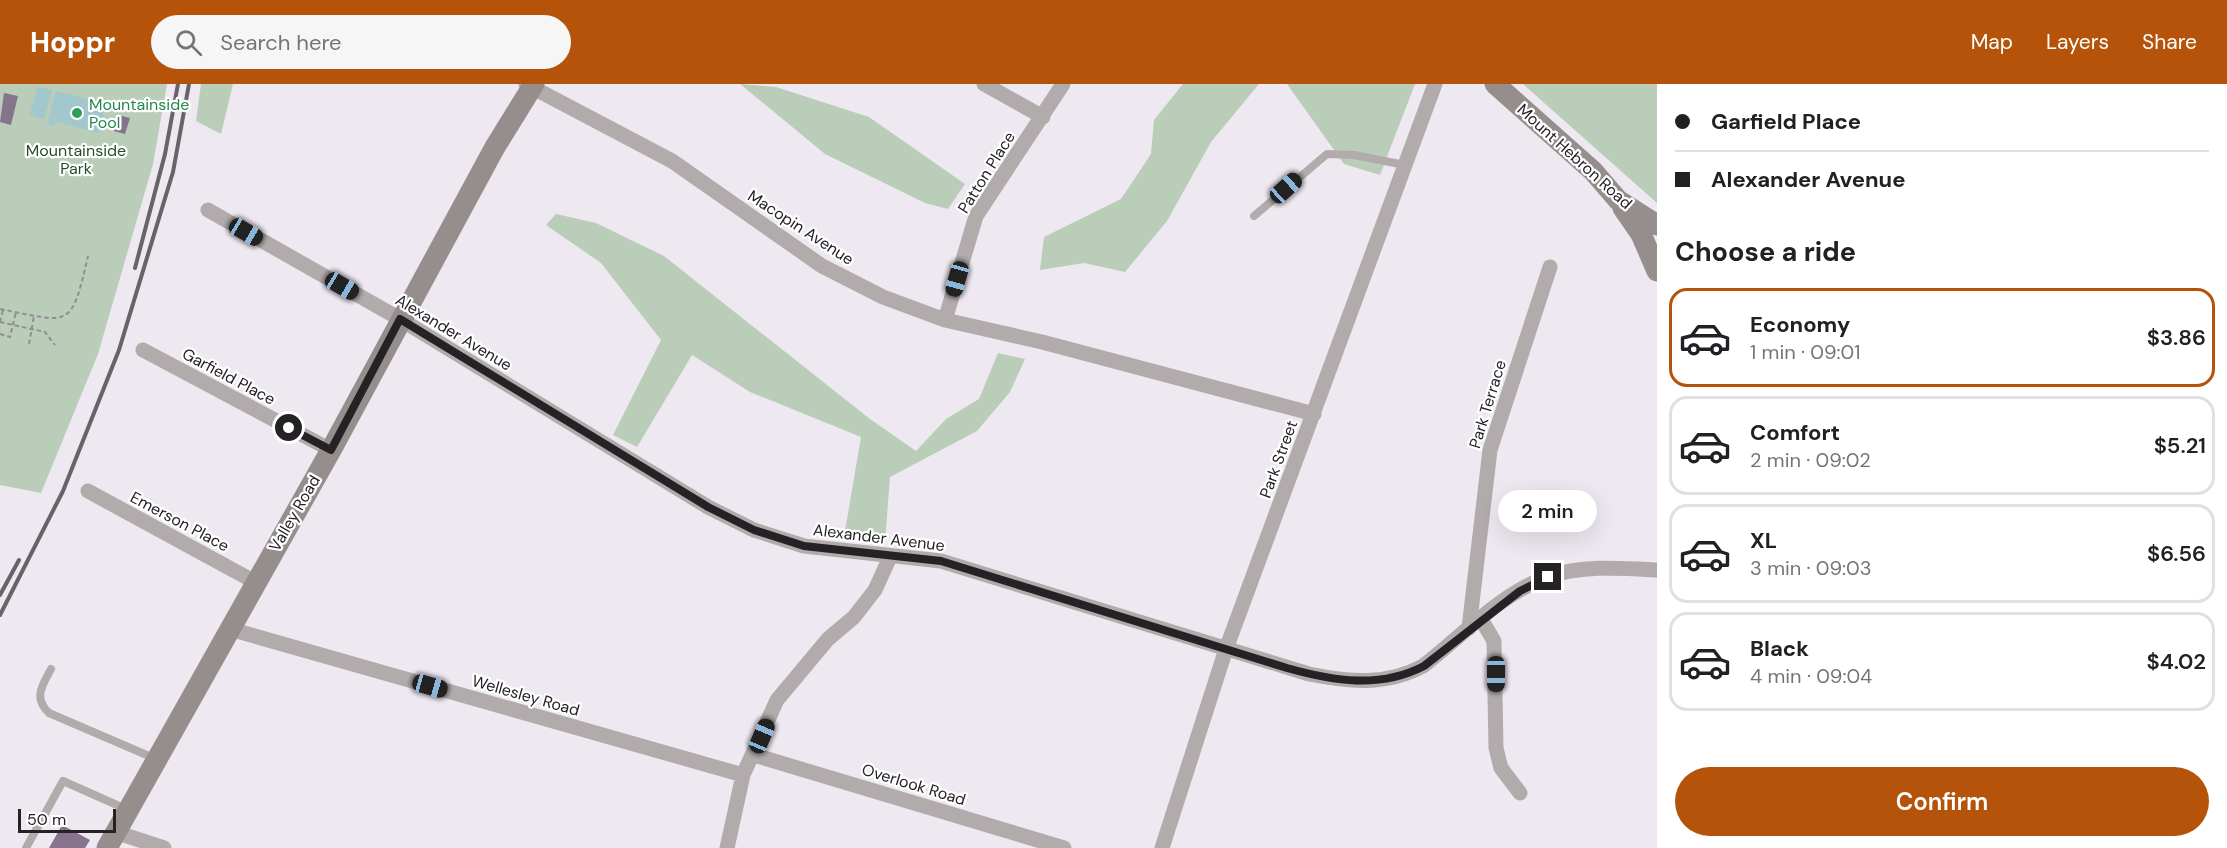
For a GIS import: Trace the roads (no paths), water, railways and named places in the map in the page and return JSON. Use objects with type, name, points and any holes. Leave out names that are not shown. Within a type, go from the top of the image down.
[{"type":"main road","name":"Mount Hebron Road","points":[[1495,84],[1593,171],[1618,200],[1657,225]]},
{"type":"main road","name":"Valley Road","points":[[111,840],[331,450],[400,319],[530,85]]},
{"type":"main road","points":[[1618,200],[1641,234],[1657,271]]},
{"type":"street","points":[[984,84],[1043,117]]},
{"type":"street","name":"Patton Place","points":[[945,320],[976,216],[1063,84]]},
{"type":"street","name":"Park Street","points":[[1162,848],[1226,649],[1435,84]]},
{"type":"street","name":"Macopin Avenue","points":[[530,85],[672,161],[822,266],[883,297],[945,320],[1042,342],[1314,414]]},
{"type":"street","name":"Alexander Avenue","points":[[208,210],[400,319],[708,507],[754,530],[804,546],[941,561],[1309,674],[1341,680],[1378,682],[1407,675],[1424,666],[1520,591],[1548,577],[1611,567],[1657,570]]},
{"type":"street","name":"Park Terrace","points":[[1475,624],[1490,450],[1550,267]]},
{"type":"street","name":"Garfield Place","points":[[143,350],[331,450]]},
{"type":"street","name":"Emerson Place","points":[[88,491],[255,582]]},
{"type":"street","points":[[727,848],[742,775],[754,755],[777,700],[828,639],[854,617],[875,590],[890,557]]},
{"type":"street","points":[[1475,624],[1494,641],[1496,748],[1501,768],[1520,793]]},
{"type":"street","name":"Wellesley Road","points":[[230,629],[742,775]]},
{"type":"street","name":"Overlook Road","points":[[754,755],[1064,848]]},
{"type":"street","points":[[111,840],[164,848]]},
{"type":"lane","points":[[1254,216],[1327,153],[1353,155],[1405,165]]},
{"type":"lane","points":[[51,669],[39,690],[39,699],[49,713],[158,760]]},
{"type":"lane","points":[[26,848],[63,781],[128,810]]},
{"type":"water","points":[[37,87],[52,90],[44,119],[30,115]]},
{"type":"water","name":"Mountainside Pool","points":[[56,91],[106,104],[99,133],[56,122],[54,126],[47,124]]},
{"type":"railway","points":[[135,268],[165,154],[178,84]]},
{"type":"railway","points":[[0,615],[63,491],[119,350],[173,172],[189,84]]},
{"type":"railway","points":[[0,595],[19,560]]},
{"type":"place","name":"Mountainside Pool","points":[[77,113]]},
{"type":"park label","name":"Mountainside Park","points":[[76,159]]}]
